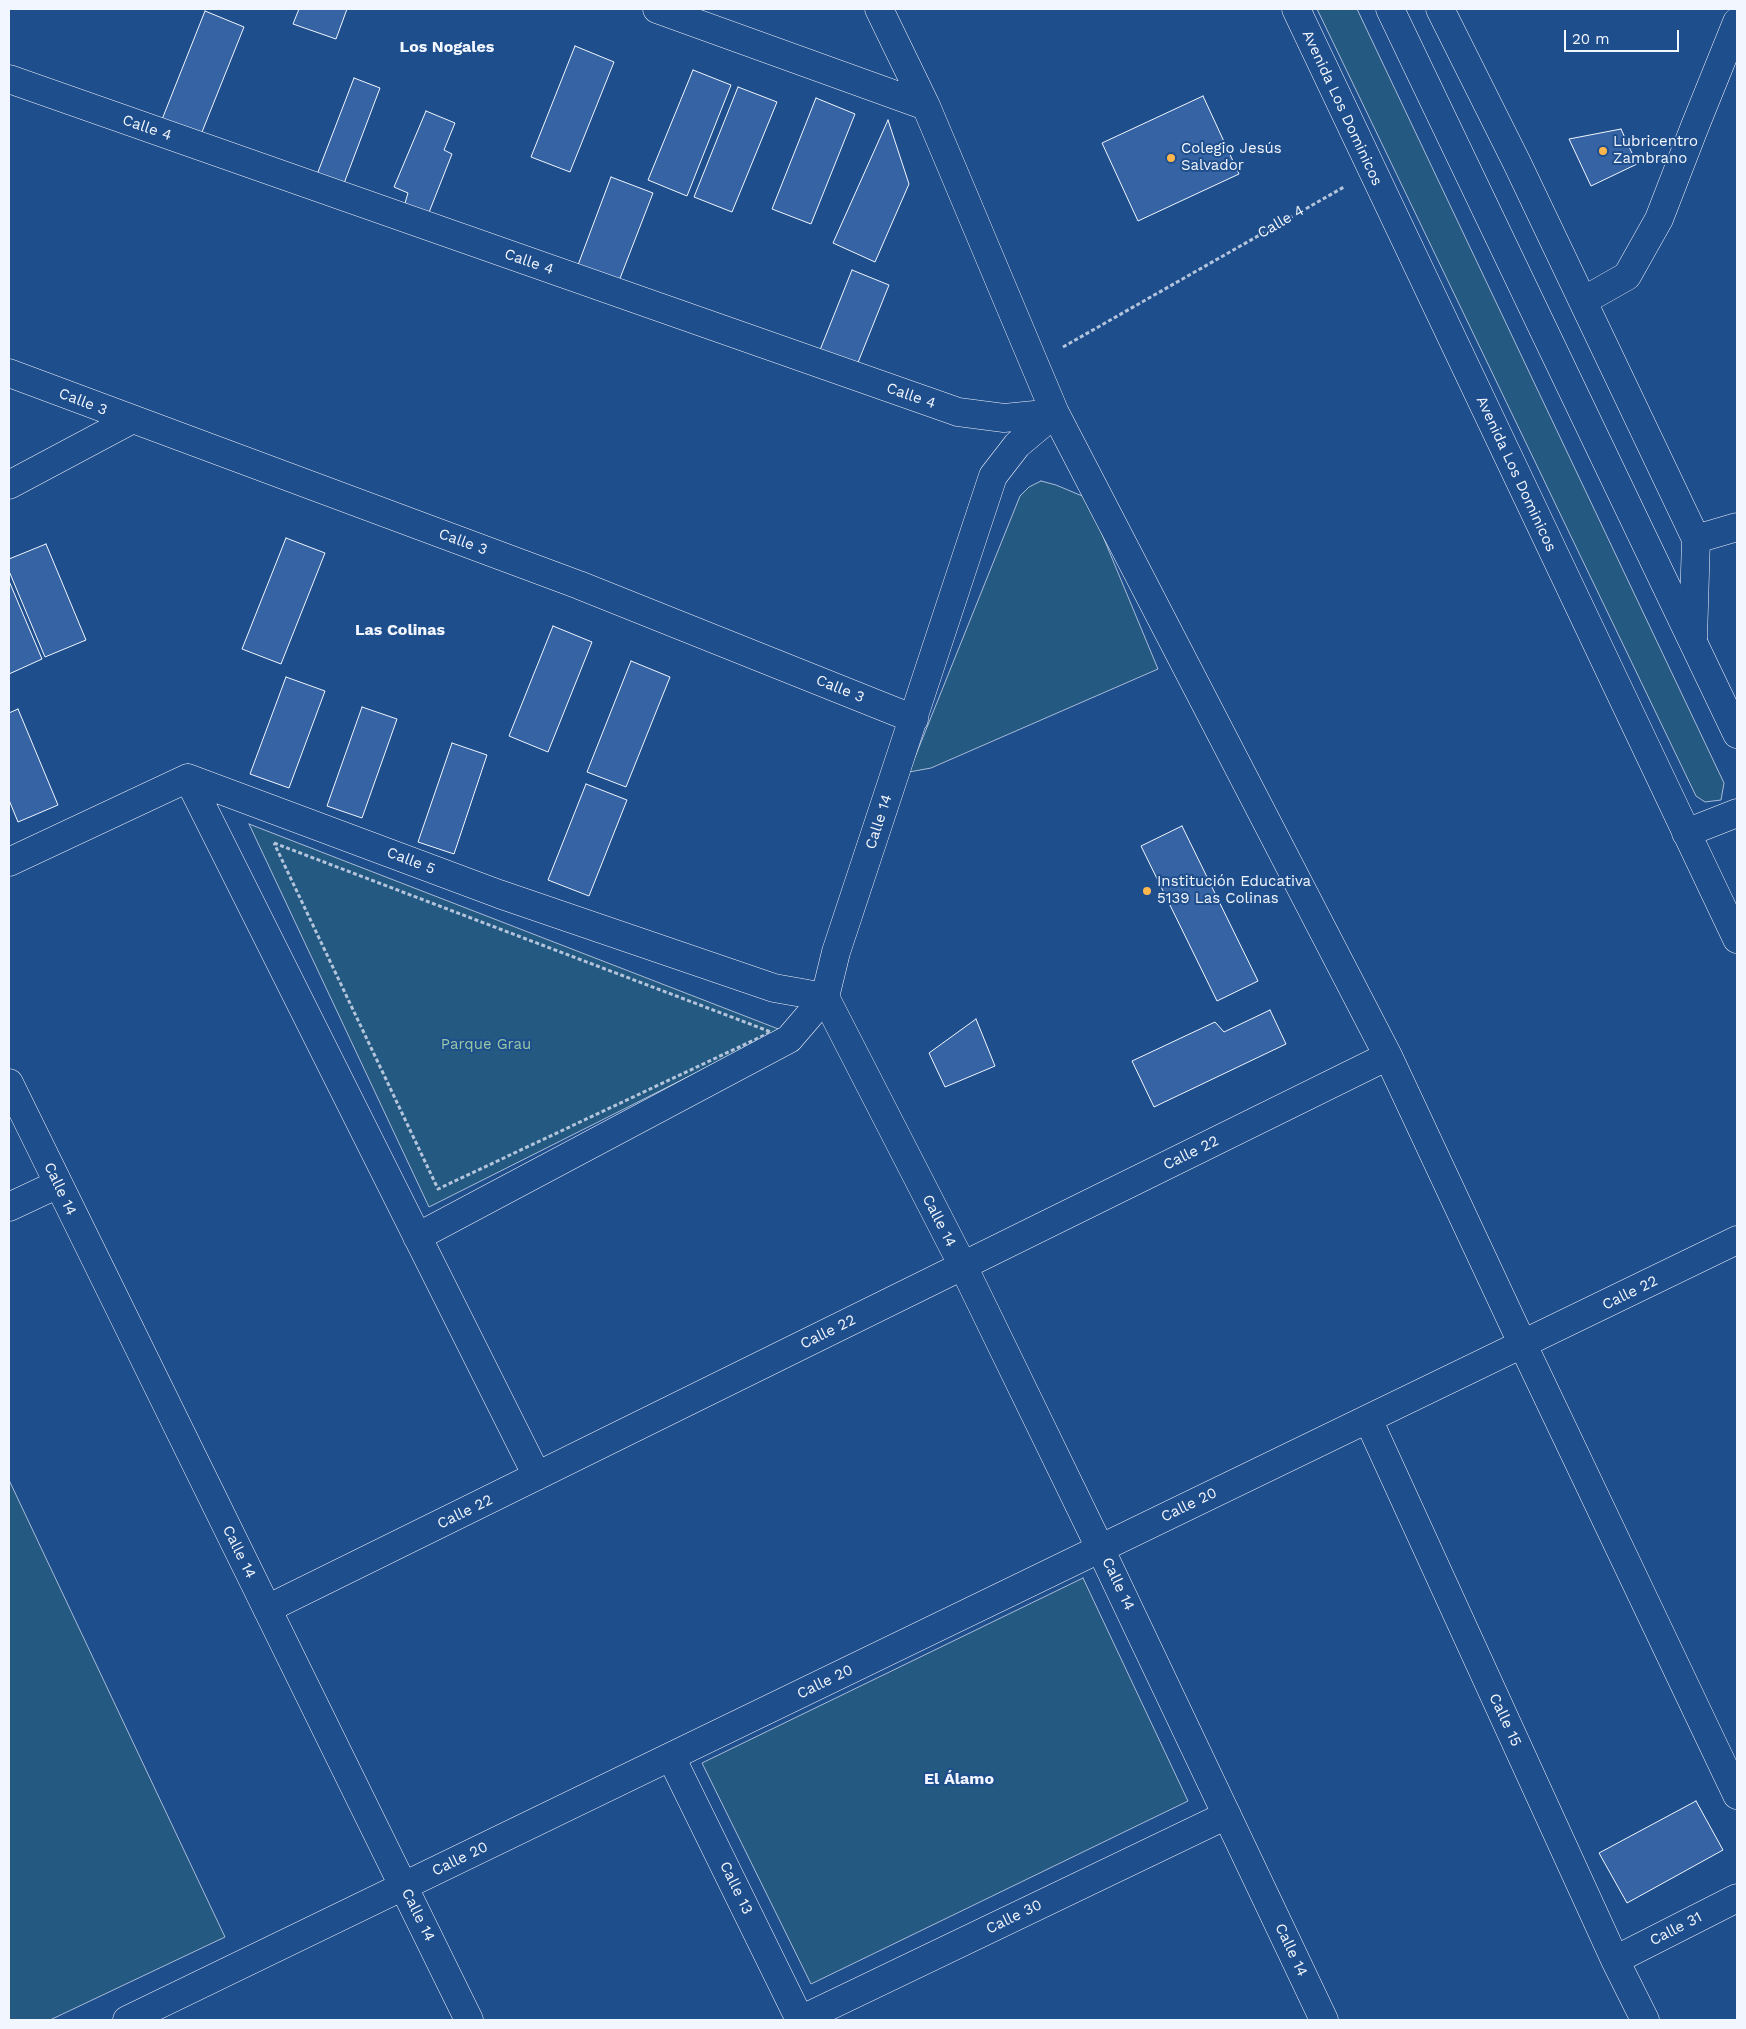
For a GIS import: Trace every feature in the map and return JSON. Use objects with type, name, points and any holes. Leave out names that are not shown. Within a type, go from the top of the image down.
[{"type":"street","points":[[657,9],[926,106]]},
{"type":"street","points":[[879,9],[926,106],[1054,413],[1388,1056],[1737,1795]]},
{"type":"street","name":"Avenida Los Dominicos","points":[[1296,9],[1737,939]]},
{"type":"street","points":[[1390,9],[1737,734]]},
{"type":"street","points":[[1449,16],[1696,539],[1693,639]]},
{"type":"street","points":[[1583,301],[1627,276],[1659,219],[1694,126],[1737,22]]},
{"type":"street","name":"Calle 4","points":[[9,79],[958,412],[1004,418],[1054,413]]},
{"type":"street","name":"Calle 3","points":[[9,373],[131,420],[579,585],[914,719]]},
{"type":"street","name":"Calle 14","points":[[1054,413],[1017,445],[993,476],[836,952],[825,997],[963,1266],[1100,1548],[1324,2020]]},
{"type":"street","points":[[9,485],[131,420]]},
{"type":"street","points":[[1696,539],[1737,527]]},
{"type":"street","points":[[9,862],[188,778],[536,1476]]},
{"type":"street","name":"Calle 5","points":[[188,778],[499,894],[774,988],[825,997]]},
{"type":"street","points":[[1686,833],[1737,813]]},
{"type":"street","points":[[417,1237],[789,1039],[825,997]]},
{"type":"street","name":"Calle 22","points":[[267,1609],[1388,1056]]},
{"type":"street","name":"Calle 14","points":[[9,1084],[469,2020]]},
{"type":"street","points":[[9,1207],[58,1184]]},
{"type":"street","name":"Calle 22","points":[[1523,1345],[1737,1240]]},
{"type":"street","name":"Calle 20","points":[[127,2020],[1523,1345]]},
{"type":"street","name":"Calle 15","points":[[1368,1419],[1615,1960],[1645,2020]]},
{"type":"street","name":"Calle 13","points":[[671,1756],[800,2020]]},
{"type":"street","name":"Calle 30","points":[[800,2020],[1227,1815]]},
{"type":"street","name":"Calle 31","points":[[1615,1960],[1737,1898]]},
{"type":"path","name":"Calle 4","points":[[1034,363],[1342,188],[1373,173]]},
{"type":"path","points":[[274,843],[734,1018],[771,1032],[438,1189],[274,843]]},
{"type":"green space","points":[[1317,9],[1357,9],[1724,783],[1721,800],[1705,802],[1696,796]]},
{"type":"green space","points":[[1041,481],[1087,498],[1158,669],[931,768],[909,772],[1020,496],[1029,487]]},
{"type":"green space","name":"Parque Grau","points":[[249,824],[781,1030],[429,1207]]},
{"type":"green space","points":[[9,1480],[225,1937],[50,2020],[9,2020]]},
{"type":"green space","points":[[1083,1578],[1188,1801],[811,1984],[702,1763]]},
{"type":"building","points":[[299,9],[347,9],[336,39],[293,24]]},
{"type":"building","points":[[205,11],[244,27],[200,137],[161,122]]},
{"type":"building","points":[[575,46],[614,62],[570,172],[531,157]]},
{"type":"building","points":[[693,70],[731,85],[687,196],[648,180]]},
{"type":"building","points":[[354,78],[380,88],[340,194],[313,185]]},
{"type":"building","points":[[738,87],[777,102],[732,212],[694,197]]},
{"type":"building","name":"Colegio Jesús Salvador","points":[[1203,96],[1239,174],[1138,221],[1102,143]]},
{"type":"building","points":[[816,98],[855,114],[811,224],[772,209]]},
{"type":"building","points":[[426,111],[455,123],[444,150],[452,154],[426,220],[403,210],[408,193],[394,187]]},
{"type":"building","points":[[888,120],[909,184],[875,262],[833,243]]},
{"type":"building","name":"Lubricentro Zambrano","points":[[1621,129],[1637,164],[1591,186],[1569,139]]},
{"type":"building","points":[[611,177],[653,193],[619,281],[578,265]]},
{"type":"building","points":[[852,270],[889,285],[857,365],[820,350]]},
{"type":"building","points":[[286,538],[325,553],[281,664],[242,649]]},
{"type":"building","points":[[46,544],[86,640],[45,657],[9,571],[9,559]]},
{"type":"building","points":[[9,581],[42,659],[9,674]]},
{"type":"building","points":[[553,626],[592,642],[548,752],[509,736]]},
{"type":"building","points":[[631,661],[670,677],[626,787],[587,772]]},
{"type":"building","points":[[286,677],[325,691],[289,788],[250,774]]},
{"type":"building","points":[[362,707],[397,719],[362,818],[327,806]]},
{"type":"building","points":[[18,709],[58,805],[18,822],[9,800],[9,713]]},
{"type":"building","points":[[452,743],[487,755],[454,854],[418,842]]},
{"type":"building","points":[[586,784],[627,800],[589,896],[548,880]]},
{"type":"building","points":[[1182,826],[1258,981],[1217,1001],[1141,846]]},
{"type":"building","points":[[1270,1010],[1286,1044],[1154,1107],[1132,1061],[1215,1022],[1224,1032]]},
{"type":"building","points":[[976,1019],[995,1066],[945,1087],[929,1053]]},
{"type":"building","points":[[1696,1801],[1723,1850],[1627,1903],[1599,1853]]},
{"type":"place","name":"Lubricentro Zambrano","points":[[1603,151]]},
{"type":"place","name":"Colegio Jesús Salvador","points":[[1171,158]]},
{"type":"place","name":"Institución Educativa 5139 Las Colinas","points":[[1147,891]]},
{"type":"district","name":"Los Nogales","points":[[447,47]]},
{"type":"district","name":"Las Colinas","points":[[400,630]]},
{"type":"district","name":"El Álamo","points":[[959,1779]]}]
